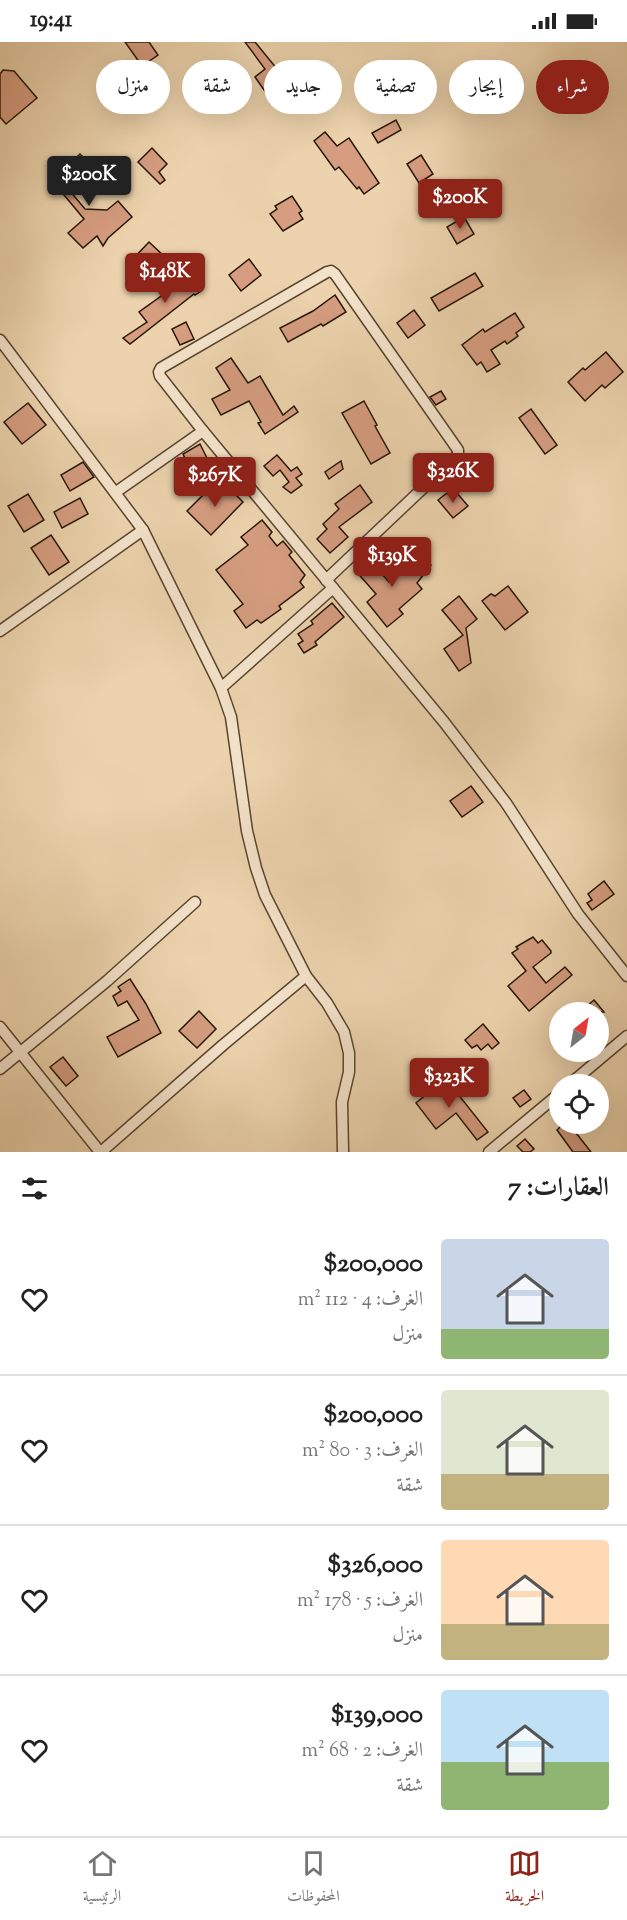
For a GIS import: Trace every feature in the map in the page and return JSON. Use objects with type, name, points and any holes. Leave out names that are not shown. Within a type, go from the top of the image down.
[{"type":"street","points":[[221,688],[329,584],[458,455],[458,450],[331,271],[161,368],[160,376],[203,431],[329,584],[444,722],[499,794],[578,914],[627,976]]},
{"type":"street","points":[[0,340],[143,530],[221,688],[231,717],[247,831],[256,868],[275,918],[306,976],[344,1032],[349,1053],[349,1072],[342,1102],[343,1152]]},
{"type":"street","points":[[116,492],[203,431]]},
{"type":"street","points":[[0,631],[143,530]]},
{"type":"street","points":[[0,1068],[107,981],[195,902]]},
{"type":"street","points":[[0,1027],[100,1152],[306,976]]},
{"type":"street","points":[[582,1074],[627,1036]]},
{"type":"street","points":[[489,1152],[549,1102]]},
{"type":"building","points":[[125,42],[149,42],[158,55],[151,60],[138,60]]},
{"type":"building","points":[[245,42],[255,42],[270,60],[264,60],[264,68]]},
{"type":"building","points":[[3,70],[14,71],[37,98],[6,124],[0,117],[0,74]]},
{"type":"building","points":[[264,70],[264,90],[255,77]]},
{"type":"building","points":[[396,120],[401,130],[378,143],[372,133]]},
{"type":"building","points":[[325,132],[337,146],[349,138],[379,183],[364,194],[339,167],[335,170],[314,141]]},
{"type":"building","points":[[152,148],[167,164],[159,172],[165,180],[160,184],[138,162]]},
{"type":"building","points":[[80,154],[93,167],[70,191],[85,209],[107,210],[118,201],[132,217],[108,238],[103,246],[97,236],[83,248],[68,233],[84,219],[49,177],[54,172],[57,176]]},
{"type":"building","points":[[421,155],[433,174],[419,183],[407,164]]},
{"type":"building","points":[[292,196],[302,211],[299,213],[303,219],[283,231],[270,214],[277,209],[275,206]]},
{"type":"building","points":[[464,217],[474,234],[457,244],[447,227]]},
{"type":"building","points":[[149,242],[165,257],[147,277],[131,261]]},
{"type":"building","points":[[249,259],[261,275],[241,291],[229,275]]},
{"type":"building","points":[[186,272],[201,291],[130,344],[123,338],[147,322],[139,312],[164,294],[162,291]]},
{"type":"building","points":[[475,273],[483,286],[439,311],[431,298]]},
{"type":"building","points":[[335,295],[346,312],[323,326],[321,324],[288,342],[280,328],[313,311]]},
{"type":"building","points":[[414,310],[425,325],[408,338],[397,323]]},
{"type":"building","points":[[515,313],[524,327],[516,333],[518,336],[507,344],[505,341],[491,350],[500,364],[487,372],[481,362],[477,365],[462,345],[483,329],[485,332]]},
{"type":"building","points":[[186,322],[194,339],[180,345],[172,329]]},
{"type":"building","points":[[606,352],[623,372],[605,388],[602,385],[585,401],[568,382]]},
{"type":"building","points":[[231,358],[248,383],[260,376],[283,415],[294,406],[298,412],[265,434],[249,401],[221,415],[212,399],[230,390],[216,368]]},
{"type":"building","points":[[441,391],[446,399],[436,405],[430,397]]},
{"type":"building","points":[[364,401],[390,453],[371,464],[342,413]]},
{"type":"building","points":[[28,403],[46,425],[22,444],[4,422]]},
{"type":"building","points":[[531,409],[557,445],[545,454],[519,418]]},
{"type":"building","points":[[200,444],[212,468],[193,476],[183,454]]},
{"type":"building","points":[[277,455],[291,471],[297,467],[302,474],[296,478],[302,485],[291,493],[283,487],[289,482],[280,470],[273,476],[264,466]]},
{"type":"building","points":[[341,461],[343,469],[329,479],[325,472]]},
{"type":"building","points":[[83,462],[94,477],[70,491],[61,475]]},
{"type":"building","points":[[213,485],[219,491],[228,487],[243,502],[211,535],[187,511]]},
{"type":"building","points":[[360,485],[372,502],[339,527],[348,537],[330,553],[317,539],[327,529],[323,524],[339,509],[335,504]]},
{"type":"building","points":[[456,492],[468,506],[453,518],[438,500],[447,493],[450,496]]},
{"type":"building","points":[[28,494],[44,520],[24,532],[8,506]]},
{"type":"building","points":[[80,498],[88,514],[62,528],[54,512]]},
{"type":"building","points":[[262,520],[272,532],[269,536],[277,546],[283,541],[292,552],[289,555],[305,575],[300,582],[304,587],[279,606],[281,609],[261,623],[257,620],[246,628],[234,611],[243,604],[216,570],[248,545],[241,537]]},
{"type":"building","points":[[51,535],[69,562],[49,575],[31,548]]},
{"type":"building","points":[[420,556],[431,565],[417,583],[422,589],[399,609],[403,614],[387,627],[367,602],[376,594],[355,570],[368,558],[389,582]]},
{"type":"building","points":[[508,586],[528,612],[505,630],[482,601],[491,594],[495,596]]},
{"type":"building","points":[[459,596],[477,619],[466,628],[471,663],[459,671],[444,649],[463,635],[442,610]]},
{"type":"building","points":[[332,603],[344,617],[315,642],[317,645],[304,653],[298,644],[303,641],[298,634],[313,624],[311,621]]},
{"type":"building","points":[[471,786],[483,802],[462,817],[450,801]]},
{"type":"building","points":[[604,881],[614,894],[592,910],[587,903],[592,900],[588,894]]},
{"type":"building","points":[[533,937],[538,943],[542,940],[551,951],[533,967],[546,983],[565,967],[572,975],[529,1011],[508,986],[526,971],[512,953],[518,949],[516,947]]},
{"type":"building","points":[[130,979],[161,1033],[118,1057],[107,1037],[139,1020],[127,1001],[118,1006],[113,996],[121,991],[118,987]]},
{"type":"building","points":[[199,1011],[216,1029],[197,1048],[179,1031]]},
{"type":"building","points":[[483,1024],[499,1043],[492,1049],[488,1044],[481,1050],[477,1045],[472,1048],[465,1040]]},
{"type":"building","points":[[63,1057],[78,1076],[66,1086],[50,1067]]},
{"type":"building","points":[[446,1079],[488,1132],[477,1140],[456,1113],[436,1129],[416,1103]]},
{"type":"building","points":[[524,1090],[531,1099],[520,1107],[513,1098]]},
{"type":"building","points":[[560,1134],[577,1134],[591,1152],[573,1152]]},
{"type":"building","points":[[525,1139],[534,1149],[530,1152],[523,1152],[517,1146]]}]
